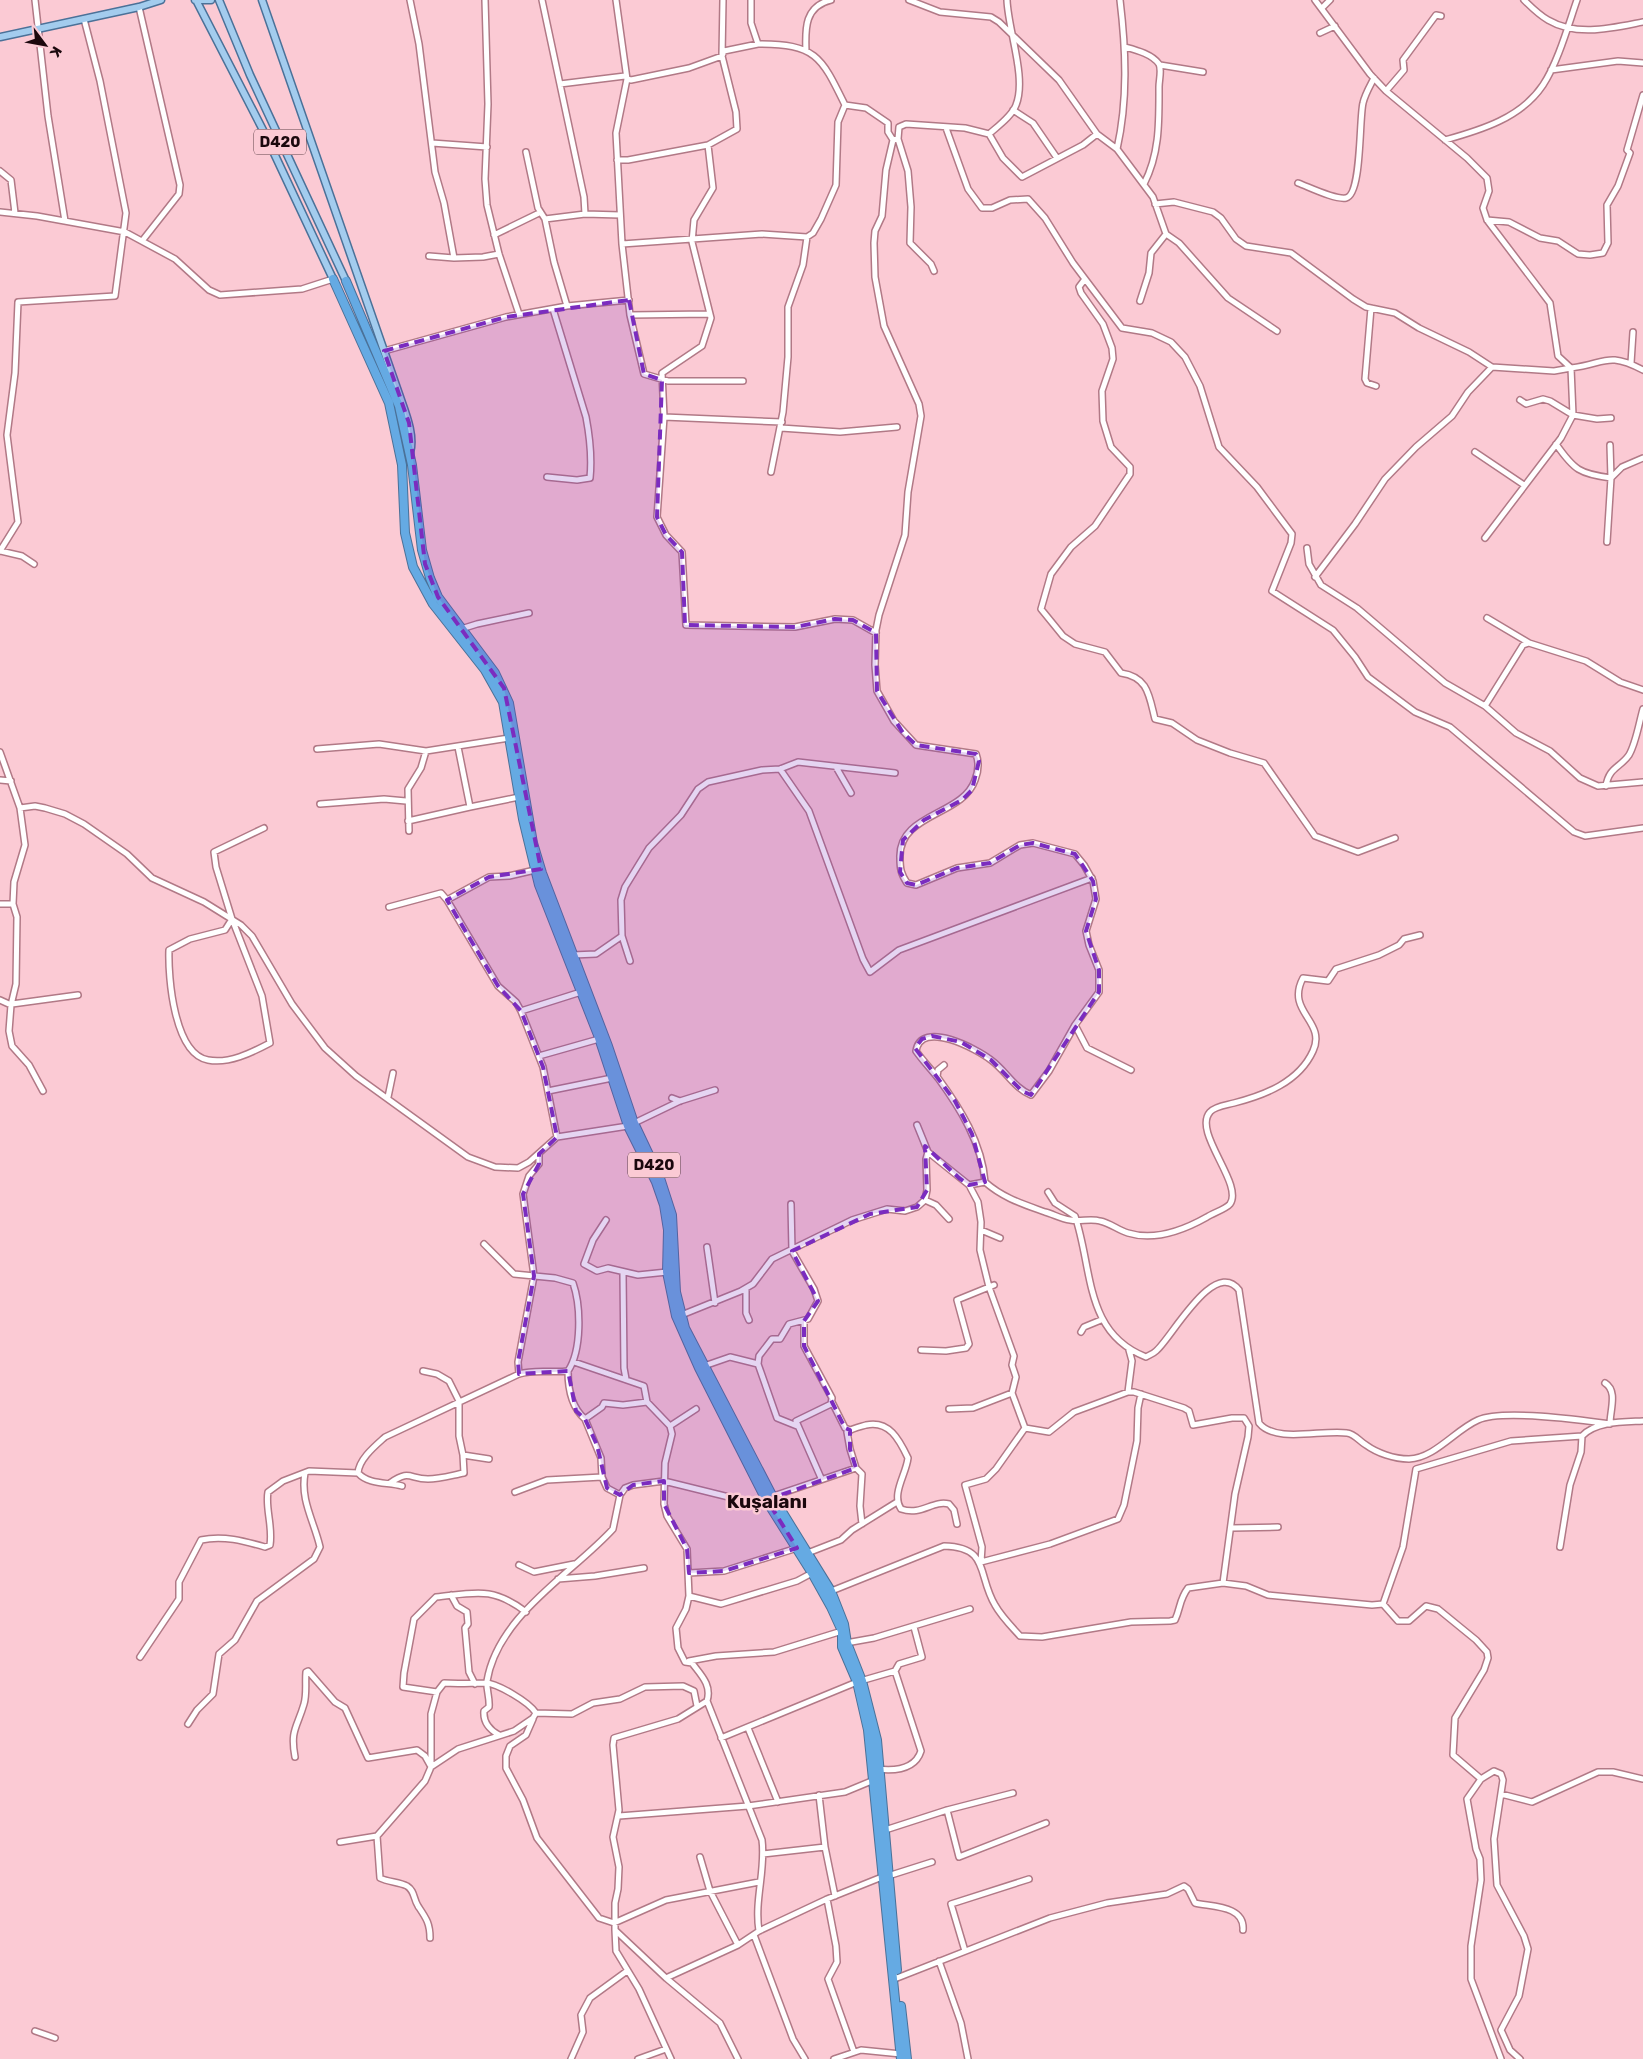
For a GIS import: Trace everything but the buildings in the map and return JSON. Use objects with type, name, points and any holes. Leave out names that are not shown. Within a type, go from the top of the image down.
[{"type":"highway","name":"D420","points":[[333,279],[389,403],[402,465],[405,533],[413,567],[434,604],[496,687],[503,702],[535,870],[612,1078],[664,1205],[668,1230],[668,1272],[679,1316],[702,1367],[770,1499],[797,1548],[804,1555],[812,1573],[828,1592],[842,1631],[844,1645],[860,1682],[877,1770],[885,1877],[903,2057]]},
{"type":"highway","name":"D420","points":[[346,282],[396,398],[410,454],[425,564],[438,597],[495,673],[509,703],[533,843],[572,955],[608,1046],[631,1124],[660,1178],[672,1215],[679,1316]]},
{"type":"highway","name":"D420","points":[[770,1499],[828,1592],[844,1624],[844,1645]]},
{"type":"highway","name":"D420","points":[[877,1770],[874,1780],[882,1831]]},
{"type":"main road","points":[[0,37],[39,27],[139,7],[161,0]]},
{"type":"main road","points":[[211,0],[195,0],[265,134],[333,279]]},
{"type":"main road","name":"D420","points":[[219,0],[250,75],[346,282]]},
{"type":"main road","points":[[262,0],[409,424],[412,441],[410,454]]},
{"type":"street","points":[[35,0],[48,116],[66,221]]},
{"type":"street","points":[[410,0],[419,44],[435,172],[441,188],[454,258]]},
{"type":"street","points":[[486,0],[487,147],[485,180],[487,205],[499,254],[519,314]]},
{"type":"street","points":[[542,0],[586,214]]},
{"type":"street","points":[[616,0],[626,77],[616,133],[622,244],[630,315],[644,374],[662,380],[694,382],[743,381]]},
{"type":"street","points":[[617,160],[628,160],[708,145],[737,129],[736,112],[722,56],[724,29],[723,0]]},
{"type":"street","points":[[750,0],[751,22],[758,44]]},
{"type":"street","points":[[806,51],[805,26],[808,17],[815,6],[831,0]]},
{"type":"street","points":[[909,0],[940,12],[991,17],[1000,22],[1059,80],[1097,134],[1117,149],[1144,184],[1155,204],[1166,234],[1179,243],[1228,298],[1277,331]]},
{"type":"street","points":[[989,134],[1016,106],[1019,89],[1015,44],[1011,34],[1007,0]]},
{"type":"street","points":[[1117,149],[1124,114],[1125,47],[1120,0]]},
{"type":"street","points":[[1316,0],[1374,78],[1386,91],[1487,178],[1489,191],[1483,208],[1487,220],[1550,303],[1558,356],[1571,368],[1574,415],[1556,444],[1485,538]]},
{"type":"street","points":[[1322,8],[1330,0]]},
{"type":"street","points":[[1524,0],[1547,20],[1567,28],[1593,30],[1643,22]]},
{"type":"street","points":[[1445,140],[1503,121],[1521,108],[1538,91],[1551,70],[1577,0]]},
{"type":"street","points":[[139,7],[180,185],[179,194],[142,241]]},
{"type":"street","points":[[1386,91],[1404,70],[1403,60],[1436,15],[1442,16]]},
{"type":"street","points":[[34,564],[22,556],[0,551],[18,522],[7,435],[16,373],[18,302],[115,296],[125,232],[126,213],[114,150],[100,81],[84,19]]},
{"type":"street","points":[[1320,33],[1335,26]]},
{"type":"street","points":[[560,84],[626,77],[631,80],[689,68],[722,56],[724,51],[758,44],[779,44],[806,51],[826,66],[845,105],[838,122],[836,185],[821,219],[813,232],[807,236],[762,234],[622,244]]},
{"type":"street","points":[[1125,47],[1143,52],[1160,65],[1204,72]]},
{"type":"street","points":[[1551,70],[1618,60],[1643,63]]},
{"type":"street","points":[[1144,184],[1153,166],[1160,124],[1160,65]]},
{"type":"street","points":[[1298,183],[1340,198],[1348,198],[1352,195],[1356,181],[1363,104],[1374,78]]},
{"type":"street","points":[[1487,220],[1509,222],[1540,238],[1558,241],[1578,254],[1590,256],[1603,253],[1608,244],[1607,205],[1618,186],[1630,153],[1627,150],[1643,95]]},
{"type":"street","points":[[845,105],[866,108],[888,123],[888,132],[895,140],[908,171],[912,207],[910,243],[934,270]]},
{"type":"street","points":[[1013,110],[1033,123],[1057,158]]},
{"type":"street","points":[[1097,134],[1082,145],[1022,177],[1003,158],[989,134],[966,128],[906,124],[899,128],[886,170],[882,216],[875,231],[875,277],[884,326],[919,404],[922,416],[908,492],[905,535],[879,615],[876,633],[877,691],[902,734],[916,745],[976,754],[979,761],[972,790],[962,800],[924,820],[912,829],[903,840],[899,850],[900,872],[907,883],[916,885],[957,868],[990,863],[1020,845],[1033,843],[1074,854],[1092,878],[1096,899],[1086,930],[1099,970],[1099,992],[1074,1025],[1049,1071],[1031,1095],[1022,1091],[991,1060],[961,1042],[932,1036],[922,1039],[917,1045],[916,1051],[928,1069],[937,1076],[954,1101],[972,1134],[984,1170],[985,1182],[996,1192],[1018,1203],[1076,1221],[1099,1220],[1129,1233],[1157,1236],[1194,1224],[1228,1205],[1232,1197],[1223,1164],[1207,1135],[1205,1122],[1209,1112],[1216,1108],[1260,1096],[1285,1084],[1302,1068],[1314,1050],[1316,1037],[1313,1025],[1297,1000],[1298,988],[1304,978],[1328,981],[1336,969],[1379,955],[1399,945],[1404,939],[1420,935]]},
{"type":"street","points":[[946,128],[968,189],[982,208],[992,208],[1010,200],[1028,199],[1045,218],[1085,279],[1122,328],[1152,332],[1171,342],[1185,357],[1200,386],[1219,446],[1257,487],[1292,534],[1291,543],[1272,591],[1333,630],[1355,657],[1368,677],[1415,712],[1450,728],[1574,832],[1585,836],[1643,828]]},
{"type":"street","points":[[432,144],[487,147]]},
{"type":"street","points":[[708,145],[713,188],[694,220],[692,238],[710,314],[707,334],[702,346],[662,373],[664,417],[657,517],[666,535],[682,552],[686,625],[795,627],[835,619],[853,620],[876,633]]},
{"type":"street","points":[[526,152],[539,213],[545,219],[554,262],[568,306]]},
{"type":"street","points":[[0,171],[12,180],[15,213]]},
{"type":"street","points":[[1155,204],[1174,202],[1213,212],[1221,218],[1236,239],[1246,246],[1291,253],[1353,300],[1371,308],[1395,313],[1419,328],[1469,352],[1492,367],[1554,371],[1585,366],[1608,358],[1630,363],[1643,370]]},
{"type":"street","points":[[0,212],[66,221],[125,232],[175,259],[209,290],[220,295],[302,289],[333,279]]},
{"type":"street","points":[[494,235],[539,213]]},
{"type":"street","points":[[545,219],[586,214],[620,215]]},
{"type":"street","points":[[1140,301],[1149,273],[1151,253],[1166,234]]},
{"type":"street","points":[[770,472],[782,422],[788,357],[788,307],[803,264],[807,236]]},
{"type":"street","points":[[429,256],[483,258],[499,254]]},
{"type":"street","points":[[1085,279],[1080,287],[1081,293],[1103,324],[1112,348],[1113,359],[1102,391],[1106,434],[1111,447],[1130,467],[1130,474],[1095,526],[1071,547],[1051,574],[1041,609],[1063,636],[1075,644],[1104,652],[1121,674],[1133,675],[1143,682],[1155,718],[1172,723],[1198,740],[1230,753],[1264,763],[1315,836],[1358,852],[1395,838]]},
{"type":"street","points":[[384,351],[519,314],[568,306],[629,300]]},
{"type":"street","points":[[1371,308],[1365,379],[1367,383],[1376,386]]},
{"type":"street","points":[[547,477],[577,480],[590,478],[589,432],[581,397],[553,309]]},
{"type":"street","points":[[630,315],[710,314]]},
{"type":"street","points":[[1630,363],[1633,332]]},
{"type":"street","points":[[1315,577],[1355,524],[1385,479],[1416,447],[1452,416],[1468,392],[1492,367]]},
{"type":"street","points":[[1520,400],[1526,404],[1550,400],[1574,415],[1597,419],[1611,418]]},
{"type":"street","points":[[664,417],[782,422]]},
{"type":"street","points":[[781,428],[840,432],[897,427]]},
{"type":"street","points":[[1556,444],[1569,462],[1587,475],[1611,478]]},
{"type":"street","points":[[1607,542],[1611,478],[1610,446]]},
{"type":"street","points":[[1475,452],[1524,485]]},
{"type":"street","points":[[1611,478],[1622,467],[1643,458]]},
{"type":"street","points":[[1307,548],[1309,564],[1321,585],[1357,608],[1445,683],[1484,706],[1516,733],[1550,751],[1580,778],[1598,786],[1643,782]]},
{"type":"street","points":[[461,630],[477,624],[530,613]]},
{"type":"street","points":[[1487,618],[1529,643],[1586,660],[1620,682],[1643,690]]},
{"type":"street","points":[[1484,706],[1523,645],[1529,643]]},
{"type":"street","points":[[1606,786],[1607,777],[1630,754],[1643,709]]},
{"type":"street","points":[[317,749],[379,744],[426,751],[509,738]]},
{"type":"street","points":[[458,747],[470,807]]},
{"type":"street","points":[[409,831],[406,801],[408,789],[421,768],[426,751]]},
{"type":"street","points":[[0,752],[20,808],[25,845],[14,882],[13,904],[17,917],[16,984],[11,1005],[9,1031],[12,1046],[29,1065],[43,1091]]},
{"type":"street","points":[[630,961],[622,936],[621,900],[626,887],[649,848],[681,815],[698,789],[716,778],[780,769],[798,762],[895,773]]},
{"type":"street","points":[[836,767],[851,793]]},
{"type":"street","points":[[780,769],[809,811],[863,960],[870,972],[899,950],[1092,878]]},
{"type":"street","points":[[0,780],[11,781]]},
{"type":"street","points":[[408,821],[520,797]]},
{"type":"street","points":[[320,804],[384,800],[406,801]]},
{"type":"street","points":[[20,808],[36,806],[65,814],[84,824],[127,854],[152,878],[204,902],[232,919],[252,936],[292,1004],[325,1048],[356,1076],[388,1097],[468,1157],[481,1164],[504,1168],[518,1168],[539,1154],[558,1137],[631,1124],[680,1101],[715,1090]]},
{"type":"street","points":[[232,919],[225,930],[190,938],[169,950],[168,973],[176,1018],[191,1050],[206,1060],[228,1060],[270,1042],[262,996],[232,919],[216,867],[214,852],[264,828]]},
{"type":"street","points":[[447,900],[489,877],[510,876],[535,870]]},
{"type":"street","points":[[389,907],[441,893],[447,900],[498,986],[516,1002],[521,1010],[539,1056],[558,1137]]},
{"type":"street","points":[[0,904],[13,904]]},
{"type":"street","points":[[572,955],[596,954],[622,936]]},
{"type":"street","points":[[521,1010],[581,992]]},
{"type":"street","points":[[0,1000],[11,1005],[78,996]]},
{"type":"street","points":[[1074,1025],[1087,1048],[1131,1070]]},
{"type":"street","points":[[539,1056],[599,1039]]},
{"type":"street","points":[[937,1076],[938,1070],[944,1065]]},
{"type":"street","points":[[388,1097],[393,1073]]},
{"type":"street","points":[[548,1091],[612,1078]]},
{"type":"street","points":[[672,1098],[680,1101]]},
{"type":"street","points":[[917,1124],[928,1152],[970,1185],[978,1202],[981,1230],[980,1250],[1014,1356],[1012,1365],[1016,1377],[1012,1393],[1025,1428]]},
{"type":"street","points":[[679,1316],[746,1289],[754,1284],[772,1259],[792,1251],[852,1220],[887,1210],[905,1211],[917,1207],[925,1200],[928,1190],[926,1159],[928,1152]]},
{"type":"street","points":[[519,1374],[518,1362],[534,1276],[523,1194],[530,1176],[539,1164],[539,1154]]},
{"type":"street","points":[[970,1185],[985,1182]]},
{"type":"street","points":[[1048,1192],[1055,1203],[1074,1216],[1101,1320],[1128,1350],[1132,1361],[1128,1392]]},
{"type":"street","points":[[925,1200],[936,1205],[949,1219]]},
{"type":"street","points":[[791,1204],[792,1251],[818,1301],[808,1319],[789,1324],[780,1339],[772,1340],[759,1356],[758,1364],[777,1418],[798,1426]]},
{"type":"street","points":[[606,1220],[593,1240],[584,1264],[597,1271],[608,1268],[638,1275],[668,1272]]},
{"type":"street","points":[[981,1230],[1000,1238]]},
{"type":"street","points":[[484,1244],[514,1274],[554,1278],[573,1283],[577,1294],[579,1329],[574,1362],[568,1371],[568,1385],[576,1411],[585,1419],[601,1458],[602,1477],[607,1488],[620,1494]]},
{"type":"street","points":[[707,1247],[715,1303]]},
{"type":"street","points":[[623,1273],[624,1368],[626,1379]]},
{"type":"street","points":[[1128,1350],[1146,1357],[1156,1351],[1192,1305],[1206,1291],[1228,1282],[1235,1284],[1239,1290],[1259,1423],[1268,1430],[1308,1434],[1348,1433],[1388,1456],[1410,1459],[1431,1451],[1477,1421],[1492,1416],[1570,1418],[1610,1424]]},
{"type":"street","points":[[921,1350],[946,1351],[966,1348],[969,1344],[969,1336],[957,1300],[992,1286]]},
{"type":"street","points":[[746,1289],[746,1313],[749,1320]]},
{"type":"street","points":[[1081,1332],[1084,1327],[1101,1320]]},
{"type":"street","points":[[804,1321],[804,1346],[830,1393],[832,1402],[845,1428],[850,1430],[875,1423],[883,1424],[889,1428],[905,1451],[908,1458],[907,1466],[898,1490],[897,1502],[901,1509],[917,1512],[942,1503],[949,1504],[954,1510],[957,1524]]},
{"type":"street","points":[[702,1367],[730,1357],[758,1364]]},
{"type":"street","points":[[574,1362],[644,1386],[647,1402],[670,1426],[671,1443],[665,1462],[664,1504],[667,1516],[687,1549],[689,1596],[686,1609],[676,1628],[678,1648],[685,1662]]},
{"type":"street","points":[[358,1473],[358,1468],[371,1450],[385,1438],[459,1401],[532,1370],[549,1372],[568,1371]]},
{"type":"street","points":[[390,1482],[408,1474],[430,1479],[464,1473],[463,1455],[458,1436],[459,1401],[449,1381],[437,1374],[422,1371]]},
{"type":"street","points":[[1605,1383],[1611,1387],[1613,1393],[1610,1424]]},
{"type":"street","points":[[1025,1428],[1049,1432],[1074,1412],[1128,1392],[1141,1394],[1184,1408],[1189,1411],[1192,1425],[1239,1417],[1247,1421],[1248,1437],[1235,1494],[1232,1528],[1223,1584]]},
{"type":"street","points":[[949,1409],[972,1408],[1012,1393]]},
{"type":"street","points":[[981,1562],[1050,1544],[1118,1519],[1124,1505],[1137,1441],[1138,1408],[1141,1394]]},
{"type":"street","points":[[585,1419],[602,1407],[604,1403],[623,1405],[647,1402]]},
{"type":"street","points":[[822,1478],[796,1421],[819,1412],[832,1402]]},
{"type":"street","points":[[670,1426],[696,1410]]},
{"type":"street","points":[[1560,1547],[1570,1485],[1581,1452],[1582,1436],[1588,1429],[1610,1424],[1643,1421]]},
{"type":"street","points":[[1025,1428],[996,1469],[986,1479],[965,1486],[982,1547],[981,1562],[987,1586],[995,1605],[1020,1636],[1042,1637],[1131,1622],[1170,1622],[1175,1620],[1180,1610],[1180,1598],[1188,1588],[1223,1584],[1246,1586],[1276,1596],[1372,1605],[1383,1604]]},
{"type":"street","points":[[850,1430],[848,1432],[850,1449],[856,1468],[862,1474],[862,1524]]},
{"type":"street","points":[[1383,1604],[1403,1547],[1416,1469],[1511,1441],[1582,1436]]},
{"type":"street","points":[[463,1455],[490,1459]]},
{"type":"street","points":[[499,1735],[492,1731],[483,1717],[490,1700],[487,1682],[496,1652],[526,1612],[558,1579],[614,1529],[620,1494],[625,1488],[633,1485],[664,1481],[753,1503],[770,1499],[822,1478],[856,1468]]},
{"type":"street","points":[[140,1657],[179,1599],[178,1582],[202,1540],[214,1537],[245,1541],[264,1547],[270,1544],[272,1531],[267,1500],[268,1492],[283,1481],[305,1473],[328,1470],[358,1473],[369,1481],[390,1482],[402,1486]]},
{"type":"street","points":[[188,1724],[196,1710],[214,1694],[219,1654],[235,1640],[257,1601],[314,1559],[320,1547],[302,1487],[305,1473]]},
{"type":"street","points":[[516,1492],[547,1480],[602,1477]]},
{"type":"street","points":[[804,1555],[841,1540],[897,1502]]},
{"type":"street","points":[[1232,1528],[1278,1527]]},
{"type":"street","points":[[828,1592],[944,1546],[962,1546],[981,1562]]},
{"type":"street","points":[[689,1573],[724,1570],[797,1548]]},
{"type":"street","points":[[519,1565],[534,1572],[575,1564]]},
{"type":"street","points":[[558,1579],[595,1576],[644,1568]]},
{"type":"street","points":[[689,1596],[720,1604],[797,1581],[812,1573]]},
{"type":"street","points":[[437,1692],[403,1687],[414,1619],[436,1596],[490,1592],[514,1603],[526,1612]]},
{"type":"street","points":[[451,1595],[457,1606],[467,1612],[468,1624],[465,1628],[469,1672],[475,1684]]},
{"type":"street","points":[[1383,1604],[1398,1621],[1409,1621],[1426,1606],[1438,1609],[1476,1640],[1487,1652],[1488,1658],[1484,1670],[1455,1718],[1453,1755],[1481,1780]]},
{"type":"street","points":[[844,1645],[914,1627],[970,1609]]},
{"type":"street","points":[[720,1738],[860,1682],[895,1671],[899,1664],[922,1657],[914,1627]]},
{"type":"street","points":[[685,1662],[716,1656],[774,1652],[842,1631]]},
{"type":"street","points":[[685,1662],[692,1663],[707,1684],[709,1693],[707,1701],[720,1738],[762,1840],[763,1854],[756,1914],[759,1930]]},
{"type":"street","points":[[295,1757],[293,1744],[294,1725],[304,1702],[306,1672],[308,1671],[335,1702],[345,1708],[368,1758],[417,1750],[425,1756],[431,1767]]},
{"type":"street","points":[[877,1770],[903,1770],[919,1757],[921,1751],[895,1671]]},
{"type":"street","points":[[340,1842],[377,1836],[425,1781],[431,1767],[431,1714],[437,1692],[444,1683],[475,1684],[487,1682],[527,1703],[536,1712],[572,1714],[593,1703],[620,1699],[645,1687],[658,1685],[689,1688],[697,1696],[695,1701],[697,1706]]},
{"type":"street","points":[[671,2059],[639,1989],[616,1950],[614,1923],[619,1867],[613,1837],[619,1816],[613,1745],[614,1738],[678,1719],[707,1701]]},
{"type":"street","points":[[536,1712],[526,1735],[510,1746],[506,1756],[506,1768],[523,1800],[537,1838],[599,1918],[614,1923],[666,1900],[759,1882]]},
{"type":"street","points":[[431,1767],[458,1749],[514,1731],[534,1718]]},
{"type":"street","points":[[748,1728],[778,1802]]},
{"type":"street","points":[[1501,2059],[1471,1978],[1473,1929],[1481,1880],[1480,1859],[1476,1849],[1467,1799],[1481,1780],[1494,1771],[1501,1774],[1503,1780],[1496,1812],[1494,1839],[1497,1885],[1524,1936],[1528,1949],[1519,1996],[1502,2030],[1510,2050],[1520,2059]]},
{"type":"street","points":[[1501,1794],[1532,1802],[1598,1772],[1613,1772],[1643,1779]]},
{"type":"street","points":[[619,1816],[778,1802],[845,1792],[874,1780]]},
{"type":"street","points":[[882,1831],[947,1810],[1013,1793]]},
{"type":"street","points":[[819,1795],[825,1847],[834,1896]]},
{"type":"street","points":[[947,1810],[959,1856],[1046,1823]]},
{"type":"street","points":[[377,1836],[380,1878],[404,1884],[413,1890],[430,1926],[430,1938]]},
{"type":"street","points":[[763,1854],[825,1847]]},
{"type":"street","points":[[700,1857],[710,1891],[738,1946]]},
{"type":"street","points":[[666,1978],[738,1946],[759,1930],[827,1899],[932,1862]]},
{"type":"street","points":[[965,1951],[951,1904],[1029,1879]]},
{"type":"street","points":[[895,1977],[1050,1918],[1107,1903],[1167,1894],[1184,1886],[1188,1889],[1195,1903],[1223,1907],[1239,1916],[1243,1924],[1243,1930]]},
{"type":"street","points":[[827,1899],[836,1946],[837,1962],[828,1980],[854,2052]]},
{"type":"street","points":[[615,1930],[666,1978],[720,2023],[738,2059]]},
{"type":"street","points":[[754,1935],[789,2030],[805,2059]]},
{"type":"street","points":[[939,1961],[961,2023],[968,2059]]},
{"type":"street","points":[[571,2059],[583,2032],[581,2015],[590,1998],[627,1970]]},
{"type":"street","points":[[35,2031],[55,2038]]},
{"type":"street","points":[[638,2059],[666,2049]]},
{"type":"street","points":[[834,2059],[861,2050],[903,2057]]},
{"type":"highlighted area","points":[[629,300],[644,374],[662,380],[657,517],[666,535],[682,552],[685,625],[795,627],[835,619],[853,620],[876,633],[877,691],[903,733],[916,745],[976,754],[979,761],[972,790],[962,800],[924,820],[903,840],[900,872],[907,883],[916,885],[957,868],[990,863],[1020,845],[1033,843],[1075,854],[1093,881],[1096,899],[1086,931],[1099,970],[1099,992],[1031,1095],[1022,1091],[991,1060],[961,1042],[932,1036],[922,1039],[915,1048],[955,1101],[972,1134],[985,1182],[969,1185],[925,1146],[927,1190],[917,1207],[870,1214],[792,1251],[818,1301],[804,1321],[804,1346],[845,1428],[850,1430],[850,1449],[856,1468],[767,1500],[797,1548],[724,1571],[689,1573],[687,1549],[664,1504],[664,1481],[633,1485],[620,1495],[607,1488],[597,1445],[585,1419],[576,1411],[568,1371],[519,1374],[518,1362],[534,1276],[523,1194],[539,1164],[539,1154],[557,1137],[543,1067],[521,1011],[498,986],[447,900],[489,877],[541,869],[504,688],[438,597],[425,564],[409,423],[384,351],[506,317]]},
{"type":"district","name":"Kuşalanı","points":[[767,1501]]}]
